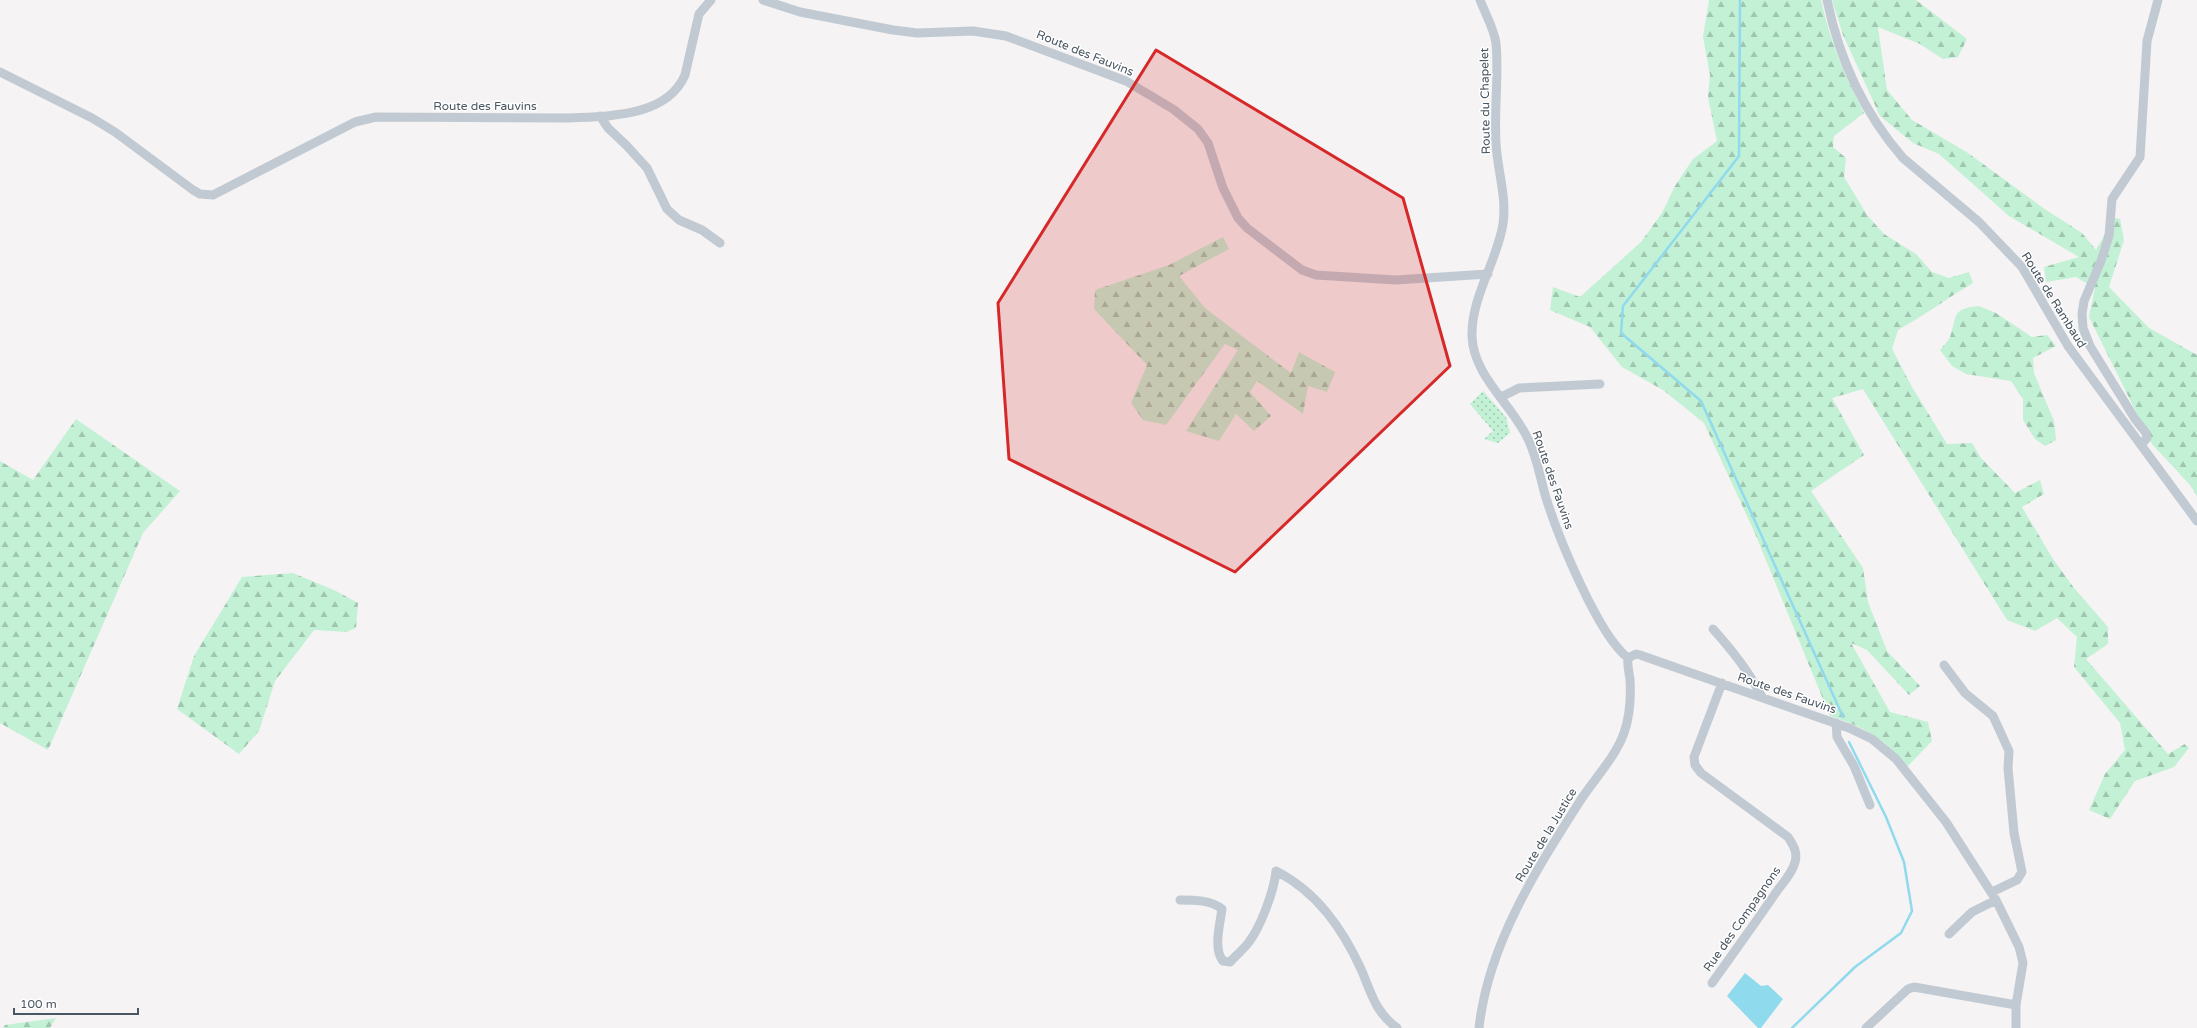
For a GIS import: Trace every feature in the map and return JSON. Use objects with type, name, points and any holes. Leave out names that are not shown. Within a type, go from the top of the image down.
[{"type":"street","name":"Route des Fauvins","points":[[0,72],[92,118],[115,132],[183,184],[200,194],[207,195],[220,192],[355,122],[376,117],[521,119],[600,116],[654,106],[664,102],[674,94],[685,75],[699,14],[711,0]]},
{"type":"street","name":"Route des Fauvins","points":[[763,0],[800,12],[893,30],[917,33],[973,31],[1006,36],[1126,81],[1173,109],[1198,129],[1208,143],[1223,188],[1238,218],[1247,228],[1302,270],[1316,275],[1394,280],[1488,274],[1475,308],[1472,337],[1475,352],[1483,371],[1528,438],[1558,531],[1584,590],[1609,636],[1618,649],[1628,658],[1636,654],[1640,655],[1836,723],[1872,739],[1896,759],[1946,822],[1994,896],[2022,955],[2023,971],[2016,1005],[2016,1028]]},
{"type":"street","name":"Route du Chapelet","points":[[1480,0],[1496,42],[1496,143],[1504,199],[1504,222],[1488,274]]},
{"type":"street","name":"Route de Rambaud","points":[[1827,0],[1843,58],[1865,105],[1881,131],[1903,158],[1979,222],[2018,262],[2068,346],[2197,521]]},
{"type":"street","points":[[2141,446],[2147,438],[2146,433],[2135,419],[2090,346],[2083,328],[2082,314],[2084,301],[2101,261],[2108,236],[2112,199],[2140,157],[2147,41],[2158,0]]},
{"type":"street","points":[[600,116],[608,128],[647,168],[667,209],[679,220],[702,230],[720,243]]},
{"type":"street","points":[[1501,397],[1519,388],[1600,384]]},
{"type":"street","points":[[1713,629],[1736,654],[1752,678],[1762,697]]},
{"type":"street","name":"Route de la Justice","points":[[1479,1028],[1482,999],[1502,939],[1513,915],[1569,819],[1624,734],[1630,703],[1628,658]]},
{"type":"street","points":[[1944,665],[1965,693],[1993,716],[2003,733],[2009,751],[2008,768],[2014,833],[2022,872],[2017,880],[1972,912],[1949,934]]},
{"type":"street","name":"Rue des Compagnons","points":[[1712,982],[1752,929],[1786,878],[1795,863],[1796,854],[1795,848],[1788,837],[1701,773],[1695,765],[1694,757],[1722,683]]},
{"type":"street","points":[[1836,723],[1837,737],[1854,766],[1870,805]]},
{"type":"street","points":[[1180,900],[1202,901],[1218,906],[1222,910],[1219,930],[1219,954],[1223,961],[1230,962],[1250,941],[1273,889],[1276,872],[1289,878],[1330,914],[1345,937],[1360,967],[1377,1009],[1386,1021],[1397,1028]]},
{"type":"street","points":[[1866,1028],[1908,989],[1914,987],[2016,1005]]},
{"type":"highlighted area","points":[[1156,50],[1403,198],[1450,366],[1235,572],[1009,459],[998,303]]},
{"type":"green space","points":[[1709,0],[1821,0],[1829,30],[1839,58],[1864,113],[1834,136],[1833,147],[1846,158],[1844,177],[1867,215],[1884,234],[1916,254],[1932,272],[1949,278],[1969,272],[1973,283],[1898,330],[1892,349],[1912,387],[1947,444],[1972,443],[1981,458],[2015,493],[2040,480],[2044,494],[2022,507],[2053,559],[2074,588],[2108,627],[2108,644],[2086,659],[2168,754],[2185,744],[2189,748],[2174,767],[2135,781],[2110,819],[2089,810],[2105,774],[2125,750],[2120,723],[2074,667],[2077,637],[2057,618],[2035,631],[2007,620],[1863,389],[1832,398],[1864,455],[1811,491],[1863,568],[1868,602],[1887,651],[1920,686],[1909,695],[1867,650],[1851,643],[1890,712],[1928,722],[1932,741],[1907,767],[1890,748],[1873,735],[1854,725],[1830,716],[1754,531],[1704,423],[1663,390],[1622,367],[1590,327],[1550,310],[1553,287],[1580,297],[1641,242],[1662,213],[1675,186],[1693,159],[1717,141],[1708,97],[1710,75],[1703,37]]},
{"type":"green space","points":[[1832,0],[1916,0],[1967,39],[1958,57],[1943,59],[1920,44],[1878,27],[1887,90],[1912,120],[1968,153],[2046,210],[2082,233],[2096,250],[2114,218],[2120,219],[2124,240],[2109,287],[2149,328],[2197,355],[2197,496],[2190,485],[2152,444],[2089,317],[2095,288],[2076,277],[2046,282],[2044,267],[2079,257],[2009,216],[1939,154],[1913,143],[1880,116],[1843,35]]},
{"type":"green space","points":[[1223,237],[1229,249],[1179,276],[1205,308],[1291,373],[1299,352],[1335,372],[1327,392],[1308,386],[1303,414],[1257,381],[1250,392],[1271,416],[1254,431],[1236,414],[1219,441],[1186,431],[1238,350],[1225,344],[1166,425],[1143,420],[1131,403],[1147,365],[1094,309],[1095,290],[1169,265]]},
{"type":"green space","points":[[1979,306],[1996,313],[2032,337],[2047,335],[2056,346],[2033,358],[2034,373],[2054,421],[2056,440],[2045,446],[2035,439],[2023,420],[2023,399],[2011,381],[1966,374],[1952,366],[1940,350],[1949,339],[1959,311],[1970,307]]},
{"type":"green space","points":[[1483,391],[1506,417],[1510,433],[1498,443],[1484,439],[1493,431],[1470,404]]},
{"type":"green space","points":[[76,419],[180,491],[143,533],[48,750],[0,723],[0,461],[33,480]]},
{"type":"green space","points":[[293,573],[336,591],[358,603],[356,628],[346,632],[314,630],[275,681],[259,731],[239,754],[177,709],[194,656],[242,577]]},
{"type":"green space","points":[[56,1018],[50,1028],[3,1028],[5,1025]]},
{"type":"water","points":[[1745,973],[1761,986],[1768,985],[1783,999],[1761,1028],[1758,1028],[1727,996]]},
{"type":"waterway","points":[[1740,0],[1739,156],[1623,306],[1621,333],[1701,401],[1843,717]]},
{"type":"waterway","points":[[1792,1028],[1855,967],[1901,933],[1912,911],[1904,862],[1886,817],[1849,742]]}]
